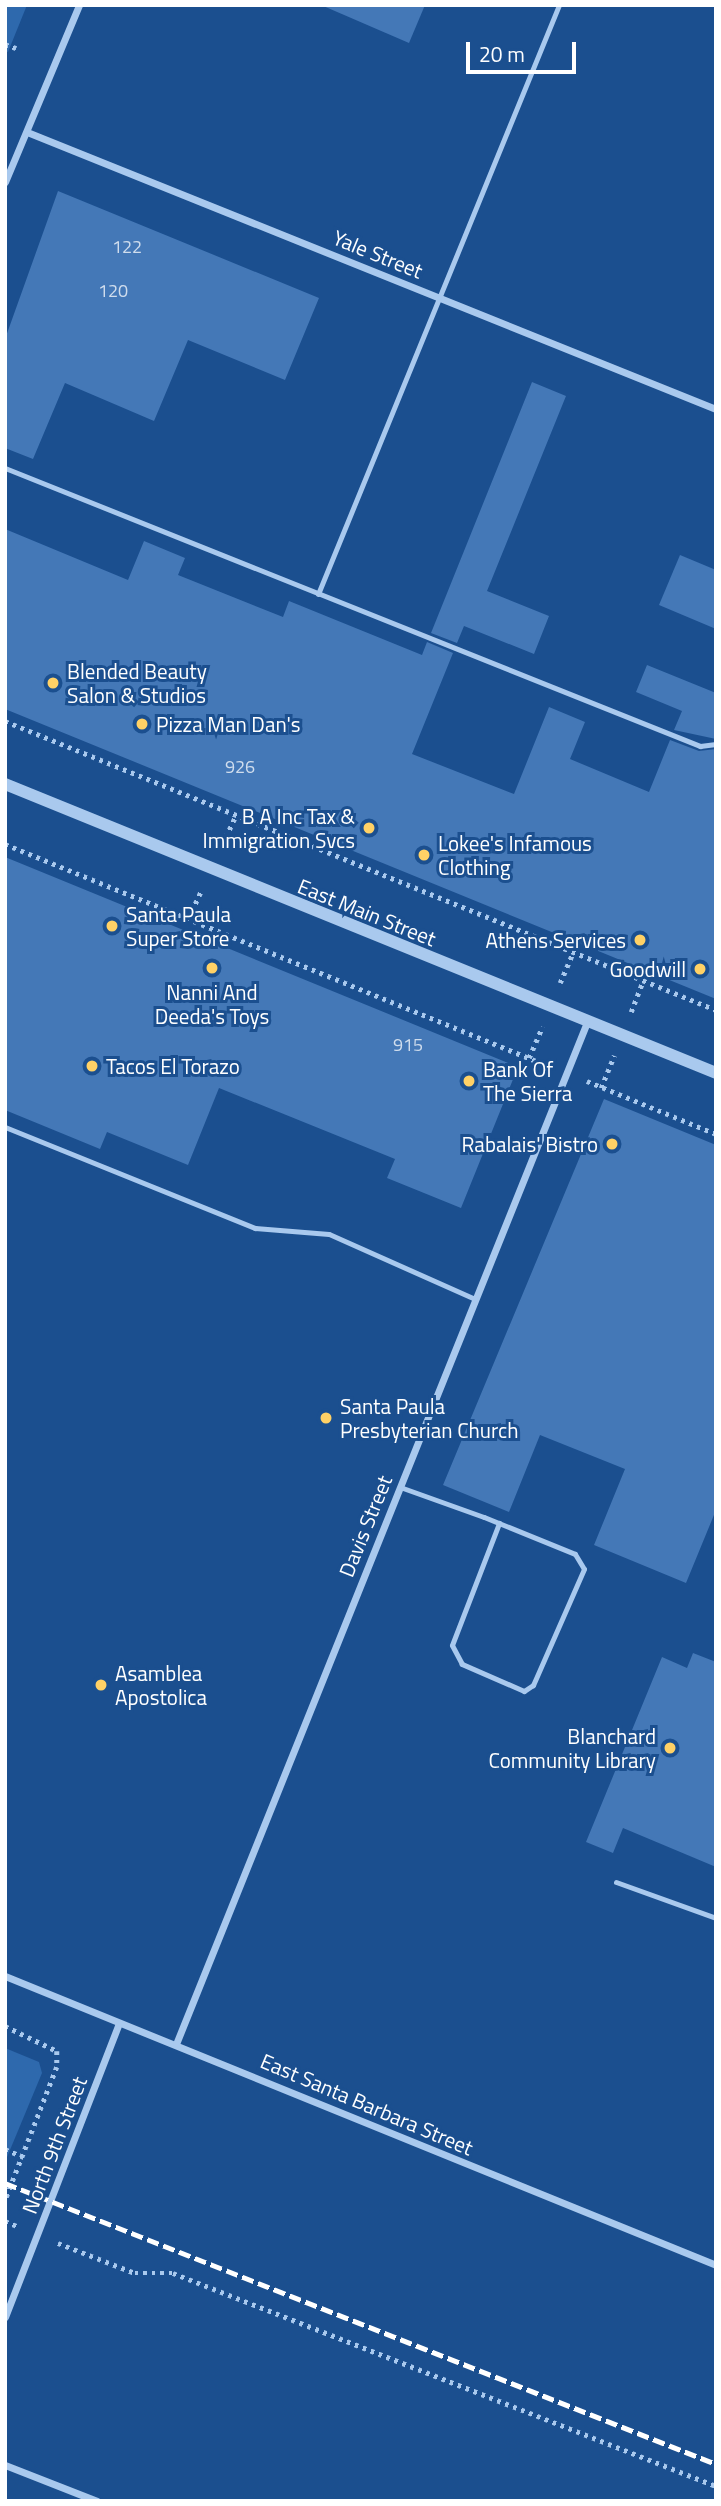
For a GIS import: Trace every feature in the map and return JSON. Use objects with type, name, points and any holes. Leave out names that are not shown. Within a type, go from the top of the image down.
[{"type":"street","points":[[5,182],[79,5]]},
{"type":"street","name":"Yale Street","points":[[27,132],[716,409]]},
{"type":"street","name":"East Main Street","points":[[5,784],[716,1073]]},
{"type":"street","name":"Davis Street","points":[[176,2044],[400,1488],[473,1298],[587,1022]]},
{"type":"street","name":"East Santa Barbara Street","points":[[5,1976],[716,2264]]},
{"type":"street","name":"North 9th Street","points":[[5,2317],[119,2023]]},
{"type":"street","points":[[5,2465],[97,2501]]},
{"type":"lane","points":[[318,594],[559,5]]},
{"type":"lane","points":[[5,468],[701,746],[716,744]]},
{"type":"lane","points":[[5,1127],[255,1228],[329,1234],[473,1298]]},
{"type":"lane","points":[[400,1488],[499,1523],[576,1554],[584,1569],[533,1685],[524,1691],[462,1664],[453,1645],[499,1523]]},
{"type":"lane","points":[[617,1882],[716,1918]]},
{"type":"path","points":[[5,44],[16,48]]},
{"type":"path","points":[[5,721],[716,1010]]},
{"type":"path","points":[[5,844],[716,1134]]},
{"type":"path","points":[[5,2026],[57,2051],[57,2067],[5,2201]]},
{"type":"path","points":[[5,2149],[24,2157]]},
{"type":"path","points":[[5,2221],[135,2273],[173,2273],[716,2486]]},
{"type":"shaded area","points":[[5,5],[27,5],[8,52],[5,51]]},
{"type":"shaded area","points":[[5,2048],[39,2062],[42,2073],[5,2162]]},
{"type":"building","points":[[321,5],[425,5],[409,43]]},
{"type":"building","points":[[58,191],[319,298],[285,380],[188,340],[154,421],[65,383],[33,459],[5,448],[5,339]]},
{"type":"building","points":[[532,382],[566,396],[487,591],[549,616],[534,654],[464,626],[457,643],[431,633]]},
{"type":"building","points":[[5,529],[128,580],[144,541],[185,558],[178,575],[283,617],[289,601],[422,655],[427,642],[453,653],[412,754],[514,794],[549,707],[585,722],[570,759],[649,792],[670,740],[699,751],[716,749],[716,999],[5,709]]},
{"type":"building","points":[[680,555],[716,570],[716,629],[659,605]]},
{"type":"building","points":[[647,665],[716,693],[716,739],[674,730],[682,711],[636,692]]},
{"type":"building","points":[[5,857],[518,1067],[461,1208],[387,1178],[395,1159],[219,1088],[188,1165],[107,1132],[100,1149],[5,1110]]},
{"type":"building","points":[[604,1099],[716,1145],[716,1510],[686,1583],[594,1545],[625,1469],[540,1435],[509,1512],[443,1485]]},
{"type":"building","name":"Blanchard Community Library","points":[[693,1653],[716,1662],[716,1867],[623,1828],[613,1853],[586,1842],[662,1657],[687,1668]]},
{"type":"railway","points":[[5,2183],[716,2464]]},
{"type":"place","name":"Blended Beauty Salon & Studios","points":[[53,683]]},
{"type":"place","name":"Pizza Man Dan's","points":[[142,724]]},
{"type":"place","name":"B A Inc Tax & Immigration Svcs","points":[[369,828]]},
{"type":"place","name":"Lokee's Infamous Clothing","points":[[424,855]]},
{"type":"place","name":"Santa Paula Super Store","points":[[112,926]]},
{"type":"place","name":"Athens Services","points":[[640,940]]},
{"type":"place","name":"Nanni And Deeda's Toys","points":[[212,968]]},
{"type":"place","name":"Goodwill","points":[[700,969]]},
{"type":"place","name":"Tacos El Torazo","points":[[92,1066]]},
{"type":"place","name":"Bank Of The Sierra","points":[[469,1081]]},
{"type":"place","name":"Rabalais' Bistro","points":[[612,1144]]},
{"type":"place","name":"Santa Paula Presbyterian Church","points":[[326,1418]]},
{"type":"place","name":"Asamblea Apostolica","points":[[101,1685]]},
{"type":"place","name":"Blanchard Community Library","points":[[670,1748]]}]
